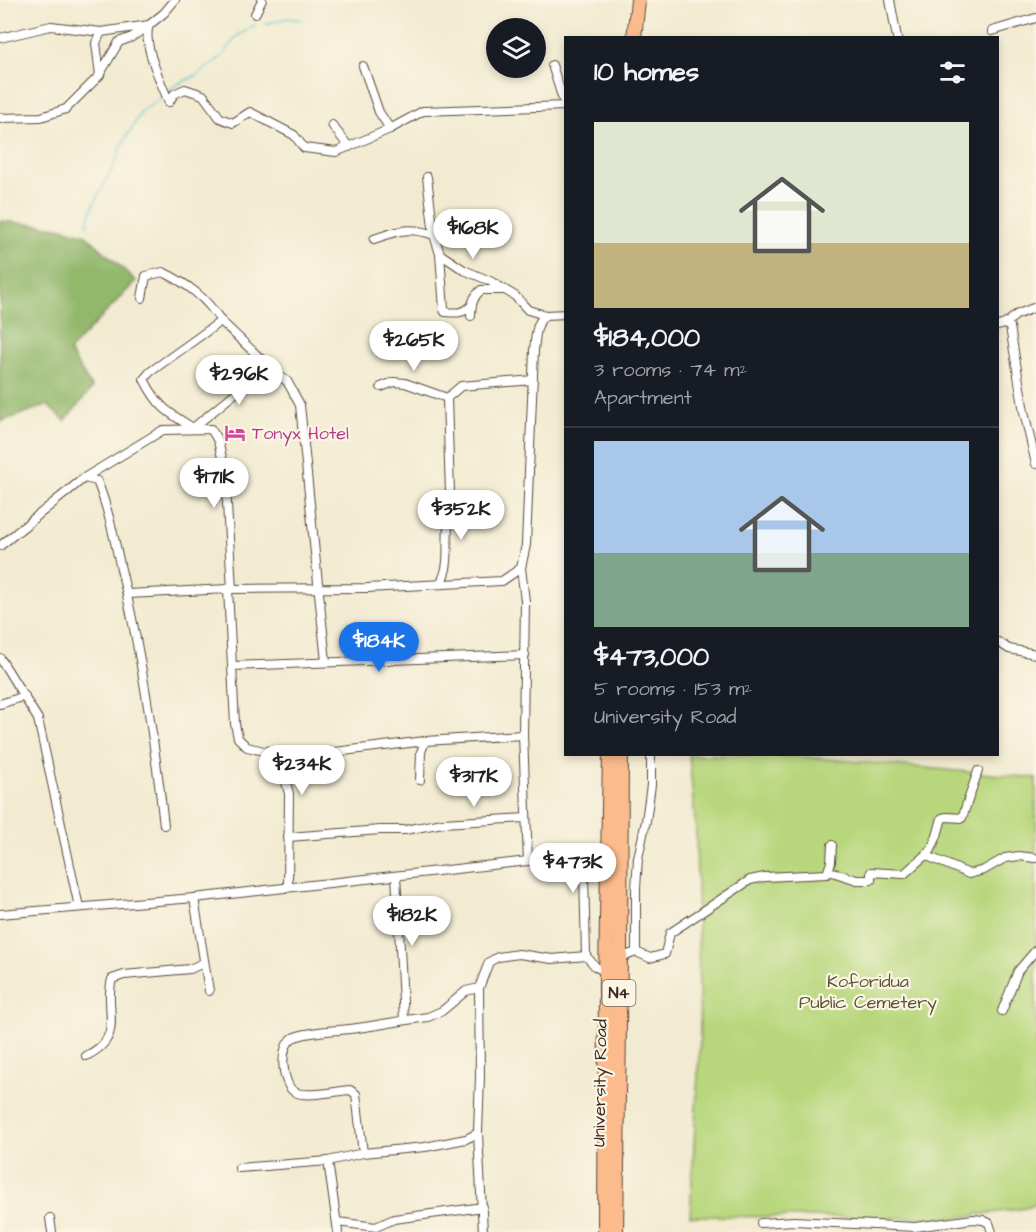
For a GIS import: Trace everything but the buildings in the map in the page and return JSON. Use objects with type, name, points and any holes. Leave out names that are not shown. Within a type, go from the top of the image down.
[{"type":"highway","points":[[625,36],[629,0]]},
{"type":"highway","points":[[634,36],[638,0]]},
{"type":"highway","name":"University Road","points":[[605,1232],[610,756]]},
{"type":"highway","name":"University Road","points":[[616,1232],[621,756]]},
{"type":"street","points":[[0,118],[41,117],[66,109],[100,75],[119,42],[132,38],[164,13],[175,0]]},
{"type":"street","points":[[255,14],[262,0]]},
{"type":"street","points":[[890,0],[897,36]]},
{"type":"street","points":[[992,31],[1036,18]]},
{"type":"street","points":[[0,38],[51,26],[100,32],[149,25]]},
{"type":"street","points":[[149,25],[147,32],[154,66],[169,102],[174,94],[185,89],[203,95],[220,118],[232,123],[250,112],[294,135],[304,148],[329,152],[349,147],[423,111],[564,106]]},
{"type":"street","points":[[100,32],[96,43],[100,73]]},
{"type":"street","points":[[552,65],[564,103]]},
{"type":"street","points":[[363,66],[379,112],[390,129]]},
{"type":"street","points":[[332,124],[349,147]]},
{"type":"street","points":[[427,177],[434,235],[440,254],[444,310],[457,313],[466,311],[476,294],[490,281]]},
{"type":"street","points":[[374,239],[406,229],[434,235]]},
{"type":"street","points":[[440,254],[464,270],[506,290],[528,310],[545,315],[564,314]]},
{"type":"street","points":[[142,298],[146,276],[163,272],[193,288],[212,307],[221,321],[287,381],[293,390],[302,416],[326,662]]},
{"type":"street","points":[[481,290],[506,290]]},
{"type":"street","points":[[471,306],[471,316]]},
{"type":"street","points":[[1001,325],[1016,315],[1036,307]]},
{"type":"street","points":[[528,861],[523,735],[525,601],[521,568],[526,545],[534,350],[538,323],[545,315]]},
{"type":"street","points":[[194,428],[174,416],[155,400],[144,379],[150,372],[221,321]]},
{"type":"street","points":[[1001,325],[1010,327],[1024,412],[1036,464]]},
{"type":"street","points":[[194,428],[268,366]]},
{"type":"street","points":[[447,398],[461,386],[533,380]]},
{"type":"street","points":[[381,387],[394,382],[405,383],[447,398]]},
{"type":"street","points":[[440,584],[449,561],[448,526],[453,503],[450,493],[447,398]]},
{"type":"street","points":[[0,546],[84,478],[163,430],[211,429],[219,441],[225,470],[235,724],[238,738],[247,747],[264,751],[334,752],[424,741],[523,735]]},
{"type":"street","points":[[84,478],[98,481],[128,594],[153,730],[164,825]]},
{"type":"street","points":[[128,594],[230,589],[367,588],[502,581],[521,568]]},
{"type":"street","points":[[999,643],[1009,649],[1036,654]]},
{"type":"street","points":[[232,666],[525,655]]},
{"type":"street","points":[[0,658],[38,718],[79,907]]},
{"type":"street","points":[[0,704],[25,696]]},
{"type":"street","points":[[420,780],[421,752],[424,741]]},
{"type":"street","points":[[286,752],[282,765],[289,794],[288,886]]},
{"type":"street","points":[[636,952],[638,858],[651,785],[651,756]]},
{"type":"street","points":[[829,871],[857,880],[871,880],[871,872],[904,874],[931,850],[942,819],[962,818],[978,771]]},
{"type":"street","points":[[288,837],[405,830],[443,823],[526,818]]},
{"type":"street","points":[[620,958],[636,952],[650,958],[665,954],[670,933],[750,880],[765,877],[827,874],[832,845]]},
{"type":"street","points":[[926,855],[969,874],[981,872],[1005,858],[1019,856],[1035,858]]},
{"type":"street","points":[[0,914],[194,898],[288,886],[334,884],[566,858],[577,864],[584,873],[586,956],[606,973]]},
{"type":"street","points":[[396,876],[404,1020]]},
{"type":"street","points":[[194,898],[209,991]]},
{"type":"street","points":[[1002,1011],[1018,970],[1036,950]]},
{"type":"street","points":[[483,1232],[478,1133],[479,988],[489,962],[498,957],[519,954],[552,959],[586,956]]},
{"type":"street","points":[[86,1056],[98,1050],[105,1043],[110,1029],[112,979],[124,975],[190,969],[203,963]]},
{"type":"street","points":[[363,1154],[356,1094],[350,1090],[300,1095],[292,1091],[286,1084],[283,1048],[295,1037],[428,1017],[442,1011],[466,991],[479,988]]},
{"type":"street","points":[[239,1168],[328,1161],[363,1154],[425,1147],[466,1139],[478,1133]]},
{"type":"street","points":[[328,1161],[338,1232]]},
{"type":"street","points":[[337,1222],[376,1227],[394,1219],[483,1207]]},
{"type":"street","points":[[50,1218],[52,1232]]},
{"type":"street","points":[[761,1223],[794,1221],[851,1228],[915,1230],[973,1219],[989,1223],[992,1232]]},
{"type":"green space","points":[[0,221],[59,227],[86,235],[136,281],[69,351],[92,388],[65,421],[47,405],[0,422]]},
{"type":"green space","name":"Koforidua Public Cemetery","points":[[689,756],[795,756],[1036,778],[1036,1204],[1026,1208],[955,1218],[690,1216],[700,1037],[696,832]]},
{"type":"waterway","points":[[266,24],[287,18],[301,20]]},
{"type":"waterway","points":[[167,93],[222,57],[236,37],[255,25]]},
{"type":"waterway","points":[[87,224],[94,204],[118,158],[121,146],[142,111],[164,96]]},
{"type":"place","name":"Tonyx Hotel","points":[[235,433]]}]
